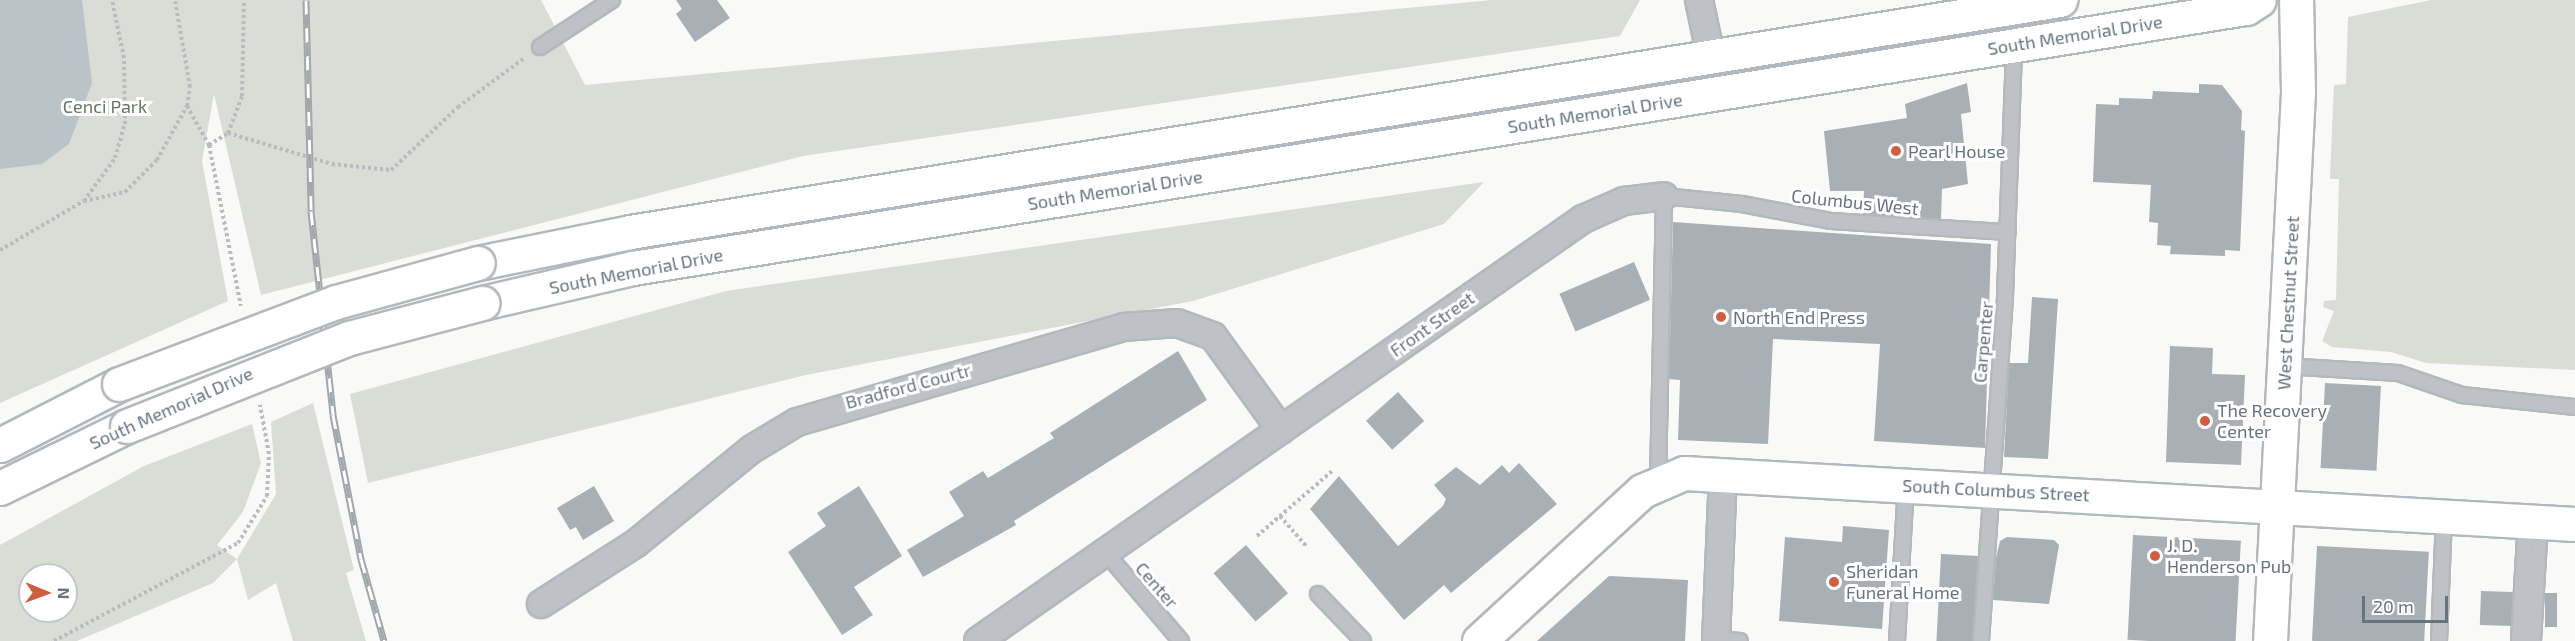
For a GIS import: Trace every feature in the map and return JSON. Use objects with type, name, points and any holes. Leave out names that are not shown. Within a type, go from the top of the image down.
[{"type":"main road","name":"South Memorial Drive","points":[[0,446],[119,384],[336,302],[478,263],[630,232],[2060,0]]},
{"type":"main road","name":"South Memorial Drive","points":[[0,488],[127,426],[349,338],[482,303],[633,268],[2246,8],[2259,0]]},
{"type":"main road","name":"West Chestnut Street","points":[[2270,641],[2298,92],[2296,0]]},
{"type":"main road","name":"South Columbus Street","points":[[1479,641],[1658,481],[1684,473],[2575,524]]},
{"type":"street","points":[[1699,0],[1711,57]]},
{"type":"street","name":"Front Street","points":[[978,641],[1106,554],[1583,219],[1624,201],[1664,196]]},
{"type":"street","name":"Bradford Courtr","points":[[541,604],[635,544],[752,449],[797,422],[1124,327],[1177,322],[1213,336],[1281,430]]},
{"type":"street","points":[[1723,476],[1724,640]]},
{"type":"lane","points":[[540,47],[612,0]]},
{"type":"lane","name":"Carpenter","points":[[1981,641],[2008,232],[2014,45]]},
{"type":"lane","points":[[1658,481],[1664,196]]},
{"type":"lane","name":"Columbus West","points":[[1664,196],[1742,204],[1831,221],[2008,232]]},
{"type":"lane","points":[[2284,366],[2398,373],[2463,395],[2575,407]]},
{"type":"lane","points":[[1897,641],[1906,485]]},
{"type":"lane","points":[[2439,641],[2444,516]]},
{"type":"lane","points":[[2518,641],[2533,521]]},
{"type":"lane","points":[[2533,521],[2533,641]]},
{"type":"lane","name":"Center","points":[[1106,554],[1181,641]]},
{"type":"lane","points":[[1318,594],[1363,641]]},
{"type":"path","points":[[0,250],[84,201],[115,158],[125,124],[124,58],[112,0]]},
{"type":"path","points":[[84,201],[114,198],[145,177],[187,106],[190,75],[175,0]]},
{"type":"path","points":[[209,145],[228,133],[242,96],[244,0]]},
{"type":"path","points":[[228,133],[333,164],[391,170],[458,107],[540,47]]},
{"type":"path","points":[[187,106],[209,145],[243,314]]},
{"type":"path","points":[[54,641],[238,543],[267,495],[270,454],[258,395]]},
{"type":"path","points":[[1257,536],[1332,471]]},
{"type":"path","points":[[1280,516],[1306,546]]},
{"type":"green space","name":"Cenci Park","points":[[0,0],[541,0],[585,85],[1492,0],[1640,0],[1620,36],[803,156],[261,295],[214,94],[202,161],[228,301],[0,403]]},
{"type":"green space","points":[[2431,0],[2575,0],[2575,370],[2426,363],[2391,352],[2332,347],[2322,341],[2334,311],[2323,307],[2324,301],[2336,300],[2339,179],[2330,179],[2333,106],[2334,85],[2346,84],[2348,17]]},
{"type":"green space","points":[[1484,182],[1444,224],[1193,301],[806,375],[368,483],[350,394],[726,291]]},
{"type":"green space","points":[[313,403],[354,570],[346,573],[366,641],[293,641],[276,583],[248,600],[237,559],[276,494],[271,422]]},
{"type":"green space","points":[[252,424],[261,463],[243,512],[217,545],[237,559],[213,583],[77,641],[0,641],[0,545],[144,466]]},
{"type":"shaded area","points":[[0,0],[82,0],[92,83],[69,144],[42,164],[0,169]]},
{"type":"building","points":[[676,0],[717,0],[730,18],[695,42],[676,14],[682,9]]},
{"type":"building","name":"Pearl House","points":[[1967,83],[1971,112],[1961,114],[1968,184],[1942,189],[1941,219],[1863,214],[1864,191],[1830,191],[1824,131],[1907,118],[1905,104]]},
{"type":"building","points":[[2199,84],[2222,85],[2242,111],[2241,130],[2245,131],[2240,251],[2225,250],[2225,256],[2170,254],[2171,246],[2157,245],[2158,223],[2149,222],[2151,185],[2093,182],[2096,104],[2119,105],[2119,98],[2152,99],[2153,91],[2199,93]]},
{"type":"building","points":[[1673,222],[1991,244],[1985,448],[1874,441],[1880,344],[1773,339],[1768,444],[1678,440],[1680,380],[1669,379]]},
{"type":"building","points":[[1634,262],[1650,300],[1575,331],[1559,294]]},
{"type":"building","points":[[2032,297],[2058,299],[2048,459],[2004,457],[2009,363],[2028,363]]},
{"type":"building","name":"The Recovery Center","points":[[2170,346],[2213,348],[2212,374],[2245,375],[2241,465],[2166,462]]},
{"type":"building","points":[[1178,351],[1207,400],[1014,521],[1016,525],[923,577],[907,550],[964,516],[949,492],[983,471],[988,478],[1054,438],[1050,433]]},
{"type":"building","points":[[2325,383],[2381,386],[2376,471],[2321,468]]},
{"type":"building","points":[[1398,392],[1424,421],[1392,450],[1366,421]]},
{"type":"building","points":[[1519,463],[1557,504],[1451,593],[1444,585],[1404,620],[1310,509],[1339,476],[1398,546],[1443,506],[1446,499],[1434,485],[1456,467],[1480,485],[1502,465],[1509,473]]},
{"type":"building","points":[[594,486],[614,521],[583,540],[576,527],[570,530],[557,508]]},
{"type":"building","points":[[859,486],[902,556],[854,587],[873,615],[842,635],[788,552],[826,526],[817,513]]},
{"type":"building","name":"Sheridan Funeral Home","points":[[1843,526],[1889,530],[1882,629],[1779,621],[1785,537],[1842,542]]},
{"type":"building","points":[[2133,535],[2241,541],[2236,641],[2128,640]]},
{"type":"building","points":[[2007,537],[2054,540],[2059,545],[2049,604],[1993,600],[1996,558],[2000,541]]},
{"type":"building","points":[[1246,545],[1288,593],[1256,622],[1214,573]]},
{"type":"building","points":[[2317,546],[2429,552],[2424,641],[2312,641]]},
{"type":"building","points":[[1941,554],[1978,556],[1973,641],[1936,641]]},
{"type":"building","points":[[1609,576],[1688,580],[1685,641],[1537,641]]},
{"type":"building","points":[[2481,591],[2513,592],[2512,626],[2480,625]]},
{"type":"building","points":[[2545,593],[2557,593],[2557,627],[2545,627]]},
{"type":"railway","points":[[306,0],[311,211],[333,415],[361,559],[384,641]]},
{"type":"place","name":"Pearl House","points":[[1896,151]]},
{"type":"place","name":"North End Press","points":[[1721,317]]},
{"type":"place","name":"The Recovery Center","points":[[2205,421]]},
{"type":"place","name":"J. D. Henderson Pub","points":[[2155,556]]},
{"type":"place","name":"Sheridan Funeral Home","points":[[1834,582]]}]
